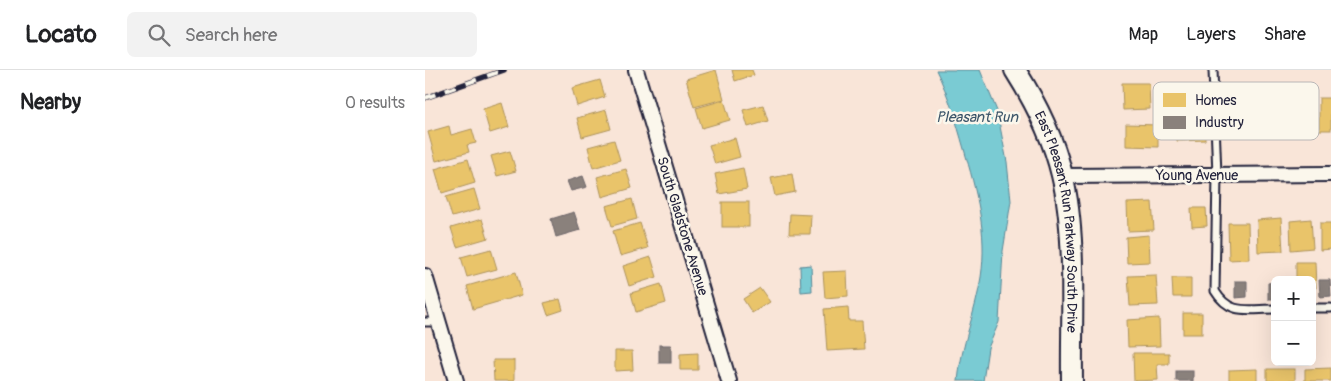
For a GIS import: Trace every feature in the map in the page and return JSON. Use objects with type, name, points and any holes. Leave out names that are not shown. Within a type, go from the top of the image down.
[{"type":"street","name":"South Gladstone Avenue","points":[[637,70],[729,381]]},
{"type":"street","name":"East Pleasant Run Parkway South Drive","points":[[1015,70],[1044,123],[1062,176],[1070,232],[1072,381]]},
{"type":"street","name":"Young Avenue","points":[[1062,176],[1331,174]]},
{"type":"street","points":[[425,276],[432,322],[456,381]]},
{"type":"lane","points":[[1216,140],[1215,291],[1221,301],[1230,308],[1271,309]]},
{"type":"lane","points":[[1316,308],[1331,308]]},
{"type":"water","name":"Pleasant Run","points":[[936,70],[980,70],[997,111],[1007,162],[1011,201],[1003,251],[999,322],[988,348],[983,381],[958,381],[962,354],[981,277],[983,260],[982,228],[973,180],[955,119]]},
{"type":"water","points":[[811,265],[812,291],[801,292],[800,266]]},
{"type":"building: Homes","points":[[716,70],[724,99],[694,107],[686,79]]},
{"type":"building: Homes","points":[[732,70],[752,70],[754,75],[735,81]]},
{"type":"building: Homes","points":[[600,80],[605,97],[577,106],[572,88]]},
{"type":"building: Homes","points":[[1122,83],[1149,83],[1150,109],[1123,110]]},
{"type":"building: Homes","points":[[1319,98],[1331,98],[1331,130],[1319,130]]},
{"type":"building: Homes","points":[[724,100],[730,120],[702,128],[696,108]]},
{"type":"building: Homes","points":[[502,103],[509,127],[490,133],[483,109]]},
{"type":"building: Homes","points":[[763,105],[768,121],[748,127],[743,110]]},
{"type":"building: Homes","points":[[606,110],[611,129],[582,137],[577,118]]},
{"type":"building: Homes","points":[[1126,124],[1153,125],[1153,140],[1158,140],[1158,147],[1126,146]]},
{"type":"building: Homes","points":[[449,126],[451,135],[472,129],[476,143],[467,145],[469,152],[436,161],[428,132]]},
{"type":"building: Homes","points":[[735,138],[740,157],[715,164],[709,145]]},
{"type":"building: Homes","points":[[614,140],[620,160],[593,168],[588,147]]},
{"type":"building: Homes","points":[[510,151],[516,171],[497,176],[491,156]]},
{"type":"building: Homes","points":[[468,159],[475,183],[442,193],[435,169]]},
{"type":"building: Homes","points":[[743,168],[747,189],[719,194],[715,174]]},
{"type":"building: Homes","points":[[626,169],[632,188],[602,197],[597,177]]},
{"type":"building: Homes","points":[[792,174],[795,192],[775,196],[771,178]]},
{"type":"building: Homes","points":[[474,189],[480,209],[452,217],[446,197]]},
{"type":"building: Homes","points":[[632,199],[637,219],[612,226],[606,206]]},
{"type":"building: Homes","points":[[722,202],[749,202],[749,227],[722,227]]},
{"type":"building: Homes","points":[[1152,202],[1154,230],[1128,231],[1127,203]]},
{"type":"building: Homes","points":[[1191,208],[1206,208],[1207,226],[1192,227]]},
{"type":"building: Homes","points":[[790,214],[811,215],[810,234],[789,234]]},
{"type":"building: Homes","points":[[1281,218],[1283,251],[1258,252],[1257,220]]},
{"type":"building: Homes","points":[[482,219],[488,238],[457,247],[451,228]]},
{"type":"building: Homes","points":[[1311,219],[1313,248],[1291,250],[1290,221]]},
{"type":"building: Homes","points":[[640,223],[648,248],[620,256],[613,231]]},
{"type":"building: Homes","points":[[1228,223],[1248,223],[1249,259],[1229,260]]},
{"type":"building: Homes","points":[[1320,223],[1331,223],[1331,249],[1320,250]]},
{"type":"building: Homes","points":[[1149,235],[1150,262],[1127,263],[1126,237]]},
{"type":"building: Homes","points":[[491,249],[497,269],[467,277],[461,257]]},
{"type":"building: Homes","points":[[651,257],[657,277],[629,286],[623,266]]},
{"type":"building: Homes","points":[[1296,262],[1315,262],[1316,276],[1296,276]]},
{"type":"building: Homes","points":[[847,271],[848,296],[825,298],[823,272]]},
{"type":"building: Homes","points":[[516,272],[522,295],[473,309],[467,286]]},
{"type":"building: Homes","points":[[1156,275],[1158,305],[1130,306],[1128,276]]},
{"type":"building: Homes","points":[[1172,278],[1191,278],[1191,297],[1173,297]]},
{"type":"building: Homes","points":[[661,284],[666,303],[636,312],[631,293]]},
{"type":"building: Homes","points":[[760,288],[770,302],[752,313],[743,299]]},
{"type":"building: Homes","points":[[560,299],[563,310],[548,315],[544,303]]},
{"type":"building: Homes","points":[[848,307],[849,321],[862,321],[864,349],[827,351],[824,309]]},
{"type":"building: Homes","points":[[1183,313],[1202,313],[1202,334],[1183,334]]},
{"type":"building: Homes","points":[[1159,318],[1160,346],[1128,347],[1127,320]]},
{"type":"building: Homes","points":[[615,351],[632,351],[633,370],[615,371]]},
{"type":"building: Homes","points":[[698,353],[698,370],[680,370],[680,354]]},
{"type":"building: Homes","points":[[1133,353],[1169,353],[1169,364],[1157,364],[1158,380],[1134,381]]},
{"type":"building: Homes","points":[[493,360],[514,360],[514,381],[494,381]]},
{"type":"building: Homes","points":[[1331,368],[1331,381],[1305,381],[1305,369]]},
{"type":"building: Homes","points":[[1257,369],[1257,381],[1229,381],[1229,370]]},
{"type":"building: Homes","points":[[1267,369],[1295,369],[1295,381],[1267,381]]},
{"type":"building: Industry","points":[[583,176],[587,187],[571,191],[567,181]]},
{"type":"building: Industry","points":[[574,212],[580,230],[556,237],[551,219]]},
{"type":"building: Industry","points":[[1319,280],[1330,280],[1331,296],[1320,297]]},
{"type":"building: Industry","points":[[1235,281],[1247,281],[1247,297],[1235,298]]},
{"type":"building: Industry","points":[[1268,283],[1271,283],[1271,299],[1268,299]]},
{"type":"building: Industry","points":[[659,345],[671,345],[671,363],[659,363]]},
{"type":"building: Industry","points":[[1176,371],[1193,371],[1193,381],[1176,381]]},
{"type":"railway","points":[[425,98],[504,70]]}]
